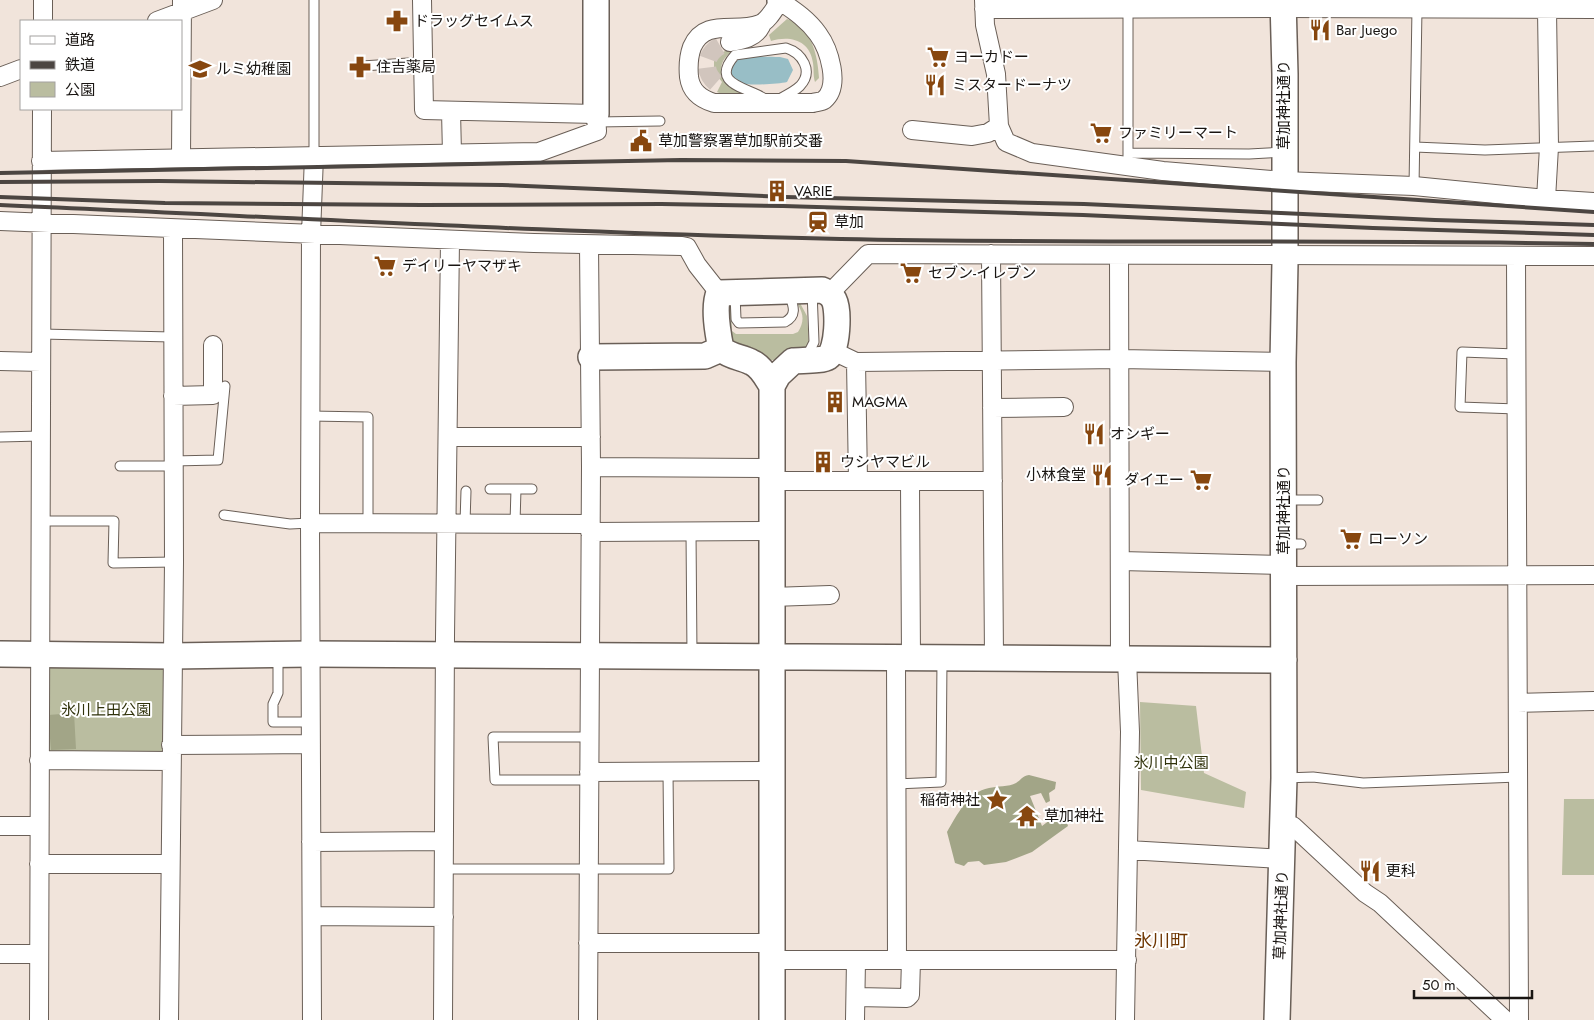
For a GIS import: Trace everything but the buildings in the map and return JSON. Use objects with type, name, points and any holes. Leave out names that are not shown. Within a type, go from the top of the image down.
[{"type":"street","points":[[42,20],[43,0]]},
{"type":"street","points":[[159,20],[182,6],[212,0]]},
{"type":"street","points":[[422,0],[424,110],[596,118]]},
{"type":"street","points":[[41,161],[539,152],[597,131],[596,0]]},
{"type":"street","points":[[730,42],[747,39],[758,31],[762,23],[780,1],[804,17],[827,50],[832,70],[831,85],[829,93],[823,101],[813,103],[714,103],[706,100],[694,90],[688,68],[689,56],[695,42],[702,33],[714,28],[750,27],[762,23]]},
{"type":"street","points":[[1594,10],[1547,10],[1487,5],[1417,9],[1283,4],[984,5],[985,25],[996,74],[999,126],[1006,142],[1032,153],[1128,160],[1284,181],[1414,186],[1594,202]]},
{"type":"street","name":"草加神社通り","points":[[1277,1020],[1283,859],[1284,660],[1289,557],[1284,500],[1285,74],[1283,4]]},
{"type":"street","points":[[182,6],[182,20]]},
{"type":"street","points":[[1546,199],[1549,147],[1547,10]]},
{"type":"street","points":[[0,77],[20,69]]},
{"type":"street","points":[[39,1020],[41,521],[37,436],[41,362],[42,110]]},
{"type":"street","points":[[181,110],[181,158]]},
{"type":"street","points":[[451,111],[452,154]]},
{"type":"street","points":[[912,130],[972,136],[988,133],[999,126]]},
{"type":"street","points":[[312,1020],[310,416],[311,234],[314,156]]},
{"type":"street","points":[[0,221],[450,240],[687,247],[697,265],[727,292]]},
{"type":"street","points":[[169,1020],[174,562],[173,229]]},
{"type":"street","points":[[443,1020],[445,655],[456,523],[448,437],[450,240]]},
{"type":"street","points":[[588,1020],[591,467],[589,244]]},
{"type":"street","points":[[810,292],[868,254],[1594,256]]},
{"type":"street","points":[[991,254],[994,658]]},
{"type":"street","points":[[1119,255],[1123,659],[1130,732],[1125,1020]]},
{"type":"street","points":[[1516,257],[1519,1020]]},
{"type":"street","points":[[752,362],[825,359],[830,356],[834,351],[836,337],[835,302],[810,292],[727,292],[716,299],[721,349],[732,356],[752,362],[759,367],[772,386]]},
{"type":"street","points":[[173,396],[213,395],[213,345]]},
{"type":"street","points":[[591,357],[705,356],[721,349]]},
{"type":"street","points":[[834,351],[856,362],[992,359],[1283,362]]},
{"type":"street","points":[[772,1020],[772,386],[778,375],[798,360]]},
{"type":"street","points":[[0,362],[41,362]]},
{"type":"street","points":[[856,362],[858,481]]},
{"type":"street","points":[[992,408],[1064,408]]},
{"type":"street","points":[[448,437],[591,437]]},
{"type":"street","points":[[591,467],[772,474],[858,481],[992,481]]},
{"type":"street","points":[[856,998],[907,998],[910,995],[904,960],[896,784],[910,482]]},
{"type":"street","points":[[310,524],[515,523],[690,532],[771,531]]},
{"type":"street","points":[[1121,561],[1289,557],[1517,575],[1594,575]]},
{"type":"street","points":[[772,597],[830,595]]},
{"type":"street","points":[[0,654],[1284,660]]},
{"type":"street","points":[[1518,703],[1594,702]]},
{"type":"street","points":[[39,760],[311,744]]},
{"type":"street","points":[[588,776],[772,770]]},
{"type":"street","points":[[1283,824],[1292,826],[1365,893],[1380,903],[1505,1020]]},
{"type":"street","points":[[0,826],[39,826]]},
{"type":"street","points":[[311,842],[444,841]]},
{"type":"street","points":[[1128,850],[1283,859]]},
{"type":"street","points":[[39,864],[170,864]]},
{"type":"street","points":[[312,916],[444,917]]},
{"type":"street","points":[[588,943],[772,951],[856,960],[1127,960]]},
{"type":"street","points":[[0,954],[38,954]]},
{"type":"street","points":[[855,1020],[856,960]]},
{"type":"lane","points":[[314,0],[314,156]]},
{"type":"lane","points":[[1129,6],[1128,160],[1284,152]]},
{"type":"lane","points":[[1414,186],[1417,9]]},
{"type":"lane","points":[[786,48],[799,54],[804,61],[804,79],[800,86],[772,103],[731,83],[726,76],[726,68],[735,56],[786,48]]},
{"type":"lane","points":[[362,66],[424,62]]},
{"type":"lane","points":[[596,118],[660,121]]},
{"type":"lane","points":[[1415,147],[1485,150],[1594,146]]},
{"type":"lane","points":[[798,360],[814,342],[810,292]]},
{"type":"lane","points":[[41,334],[172,337]]},
{"type":"lane","points":[[1516,354],[1462,352],[1460,407],[1517,409]]},
{"type":"lane","points":[[120,466],[218,460],[225,386]]},
{"type":"lane","points":[[310,416],[368,417],[368,523]]},
{"type":"lane","points":[[0,437],[37,436]]},
{"type":"lane","points":[[490,489],[532,489]]},
{"type":"lane","points":[[515,523],[516,489]]},
{"type":"lane","points":[[456,523],[466,491]]},
{"type":"lane","points":[[1284,500],[1318,500]]},
{"type":"lane","points":[[224,515],[290,524],[310,524]]},
{"type":"lane","points":[[41,521],[114,520],[113,563],[174,562]]},
{"type":"lane","points":[[690,532],[692,656]]},
{"type":"lane","points":[[278,655],[278,693],[273,704],[273,722],[311,722]]},
{"type":"lane","points":[[896,784],[941,782],[942,658]]},
{"type":"lane","points":[[588,776],[495,780],[493,737],[589,737]]},
{"type":"lane","points":[[444,869],[669,869],[668,772]]},
{"type":"lane","points":[[1284,778],[1314,777],[1363,784],[1518,777]]},
{"type":"green space","points":[[787,19],[795,22],[802,28],[812,42],[819,78],[815,82],[811,55],[803,44],[792,39],[771,41],[769,35]]},
{"type":"green space","points":[[745,46],[746,48],[732,52],[725,59],[721,71],[730,87],[743,93],[742,95],[724,95],[717,92],[722,82],[714,72],[714,58],[728,50]]},
{"type":"green space","points":[[800,303],[807,316],[809,342],[797,354],[767,360],[755,356],[735,344],[732,340],[728,325],[727,305],[731,305],[732,331],[736,334],[793,334],[798,332],[802,322],[802,315],[798,305]]},
{"type":"green space","name":"氷川上田公園","points":[[165,666],[164,751],[161,754],[47,753],[46,667]]},
{"type":"green space","name":"氷川中公園","points":[[1140,702],[1196,706],[1204,773],[1246,792],[1244,808],[1141,790]]},
{"type":"green space","points":[[74,713],[76,749],[51,750],[48,715]]},
{"type":"green space","points":[[1029,775],[1056,782],[1055,789],[1049,793],[1050,801],[1046,803],[1041,793],[1030,796],[1042,826],[1054,817],[1064,814],[1068,826],[1032,852],[1006,862],[984,865],[979,861],[968,862],[964,866],[955,863],[947,832],[969,799],[982,790],[1013,784]]},
{"type":"green space","points":[[1564,799],[1594,799],[1594,875],[1562,875]]},
{"type":"water","points":[[756,56],[788,59],[793,70],[787,82],[744,84],[736,81],[731,74],[734,63],[742,58]]},
{"type":"tunnel","points":[[716,83],[708,71],[708,58],[716,48],[730,42]]},
{"type":"railway","points":[[0,173],[681,160],[846,161],[1594,212]]},
{"type":"railway","points":[[0,182],[159,181],[502,185],[785,197],[1084,204],[1435,220],[1594,225]]},
{"type":"railway","points":[[0,197],[165,203],[783,206],[1083,215],[1373,228],[1594,235]]},
{"type":"railway","points":[[0,205],[525,229],[841,239],[1594,244]]},
{"type":"place","name":"ドラッグセイムス","points":[[397,21]]},
{"type":"place","name":"Bar Juego","points":[[1320,30]]},
{"type":"place","name":"ヨーカドー","points":[[938,57]]},
{"type":"place","name":"住吉薬局","points":[[360,67]]},
{"type":"place","name":"ルミ幼稚園","points":[[200,69]]},
{"type":"place","name":"ミスタードーナツ","points":[[935,85]]},
{"type":"place","name":"ファミリーマート","points":[[1101,133]]},
{"type":"place","name":"草加警察署草加駅前交番","points":[[641,141]]},
{"type":"place","name":"VARIE","points":[[777,191]]},
{"type":"place","name":"草加","points":[[818,222]]},
{"type":"place","name":"デイリーヤマザキ","points":[[385,266]]},
{"type":"place","name":"セブン-イレブン","points":[[911,273]]},
{"type":"place","name":"MAGMA","points":[[835,402]]},
{"type":"place","name":"オンギー","points":[[1094,434]]},
{"type":"place","name":"ウシヤマビル","points":[[823,462]]},
{"type":"place","name":"小林食堂","points":[[1102,475]]},
{"type":"place","name":"ダイエー","points":[[1201,480]]},
{"type":"place","name":"ローソン","points":[[1351,539]]},
{"type":"place","name":"稲荷神社","points":[[997,800]]},
{"type":"place","name":"草加神社","points":[[1027,816]]},
{"type":"place","name":"更科","points":[[1370,871]]},
{"type":"district","name":"氷川町","points":[[1161,941]]}]
